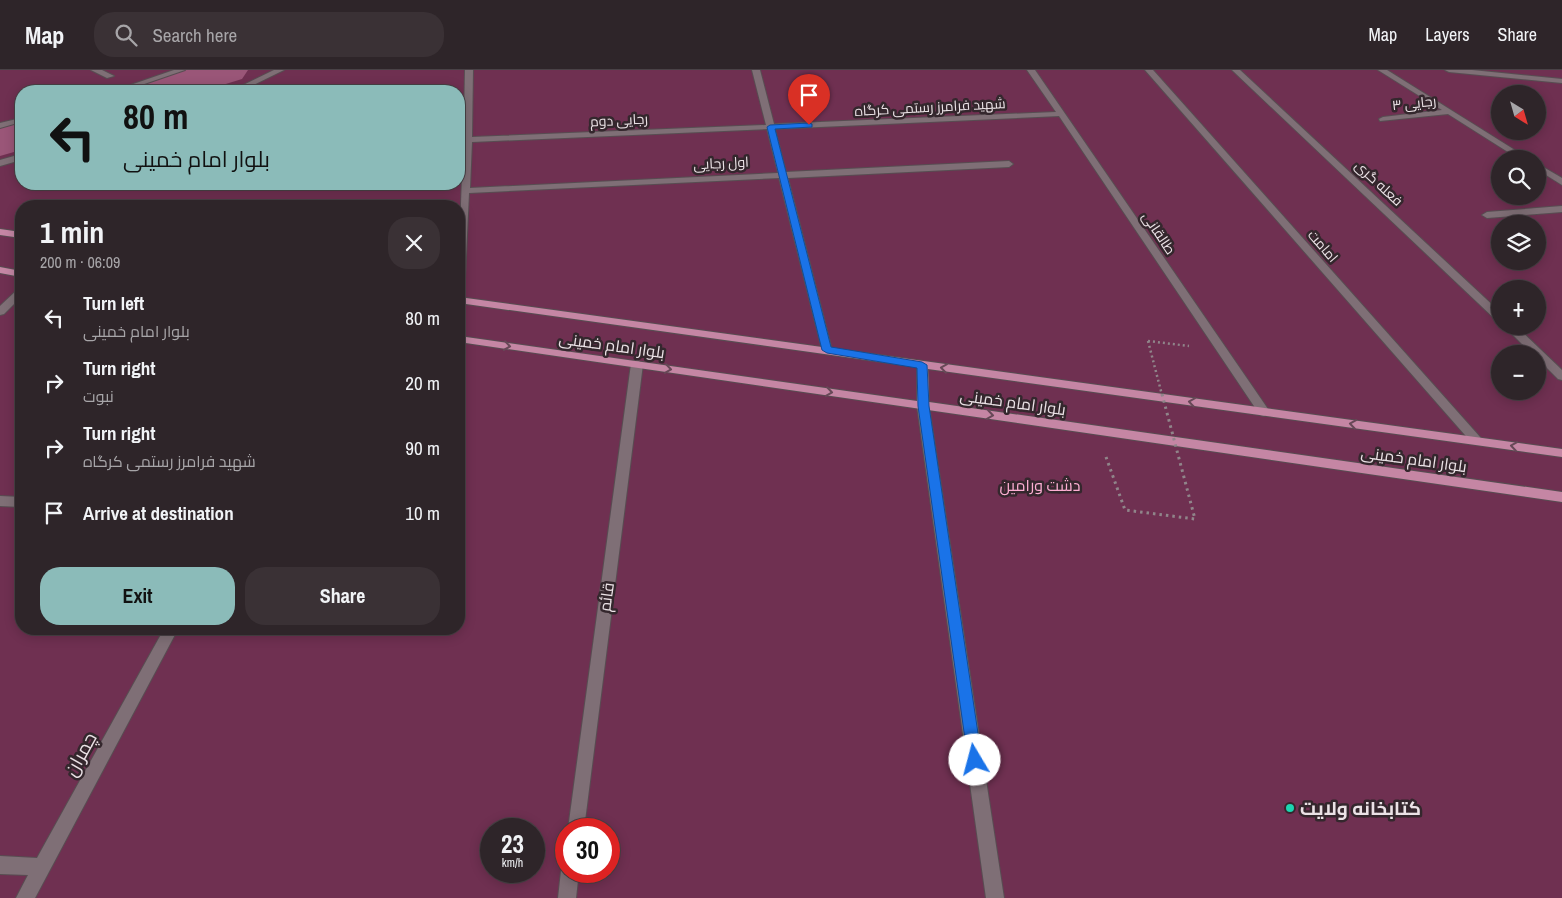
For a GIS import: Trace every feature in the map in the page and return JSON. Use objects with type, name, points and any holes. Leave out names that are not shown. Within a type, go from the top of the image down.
[{"type":"main road","points":[[0,232],[15,234]]},
{"type":"main road","points":[[0,270],[15,273]]},
{"type":"main road","name":"بلوار امام خمینی","points":[[465,301],[1562,453]]},
{"type":"main road","name":"بلوار امام خمینی","points":[[465,340],[1562,497]]},
{"type":"main road","points":[[922,365],[923,406]]},
{"type":"street","points":[[95,70],[110,76]]},
{"type":"street","points":[[135,85],[181,70]]},
{"type":"street","points":[[248,85],[280,70]]},
{"type":"street","points":[[465,105],[469,70]]},
{"type":"street","points":[[756,70],[827,350]]},
{"type":"street","name":"طالقانی","points":[[1030,70],[1264,412]]},
{"type":"street","name":"امامت","points":[[1149,70],[1476,440]]},
{"type":"street","name":"فعله گری","points":[[1236,70],[1491,310]]},
{"type":"street","points":[[1382,70],[1510,150]]},
{"type":"street","points":[[1449,70],[1562,81]]},
{"type":"street","name":"رجایی ۳","points":[[1383,119],[1449,112]]},
{"type":"street","name":"شهید فرامرز رستمی کرگاه","points":[[770,127],[1061,114]]},
{"type":"street","points":[[0,126],[15,122]]},
{"type":"street","name":"رجایی دوم","points":[[468,140],[770,127]]},
{"type":"street","points":[[465,129],[468,140],[465,200]]},
{"type":"street","points":[[0,163],[15,159]]},
{"type":"street","name":"اول رجایی","points":[[465,191],[1009,164]]},
{"type":"street","points":[[1546,172],[1562,182]]},
{"type":"street","points":[[1487,215],[1562,209]]},
{"type":"street","points":[[0,312],[15,298]]},
{"type":"street","points":[[1519,335],[1562,376]]},
{"type":"street","name":"قائم","points":[[577,818],[637,364]]},
{"type":"street","points":[[923,406],[995,898]]},
{"type":"street","points":[[0,501],[15,502]]},
{"type":"street","name":"چمران","points":[[25,898],[168,635]]},
{"type":"street","points":[[0,865],[41,867]]},
{"type":"street","points":[[567,898],[569,883]]},
{"type":"path","points":[[1095,430],[1125,510],[1195,519],[1148,341],[1166,343]]},
{"type":"green space","name":"دشت ورامین","points":[[0,70],[1562,70],[1562,898],[0,898]]},
{"type":"waterway","points":[[179,85],[227,70]]},
{"type":"waterway","points":[[0,142],[15,137]]},
{"type":"place","name":"کتابخانه ولایت","points":[[1290,808]]},
{"type":"route","points":[[809,125],[770,127],[827,350],[922,365],[923,406],[975,760]]}]
